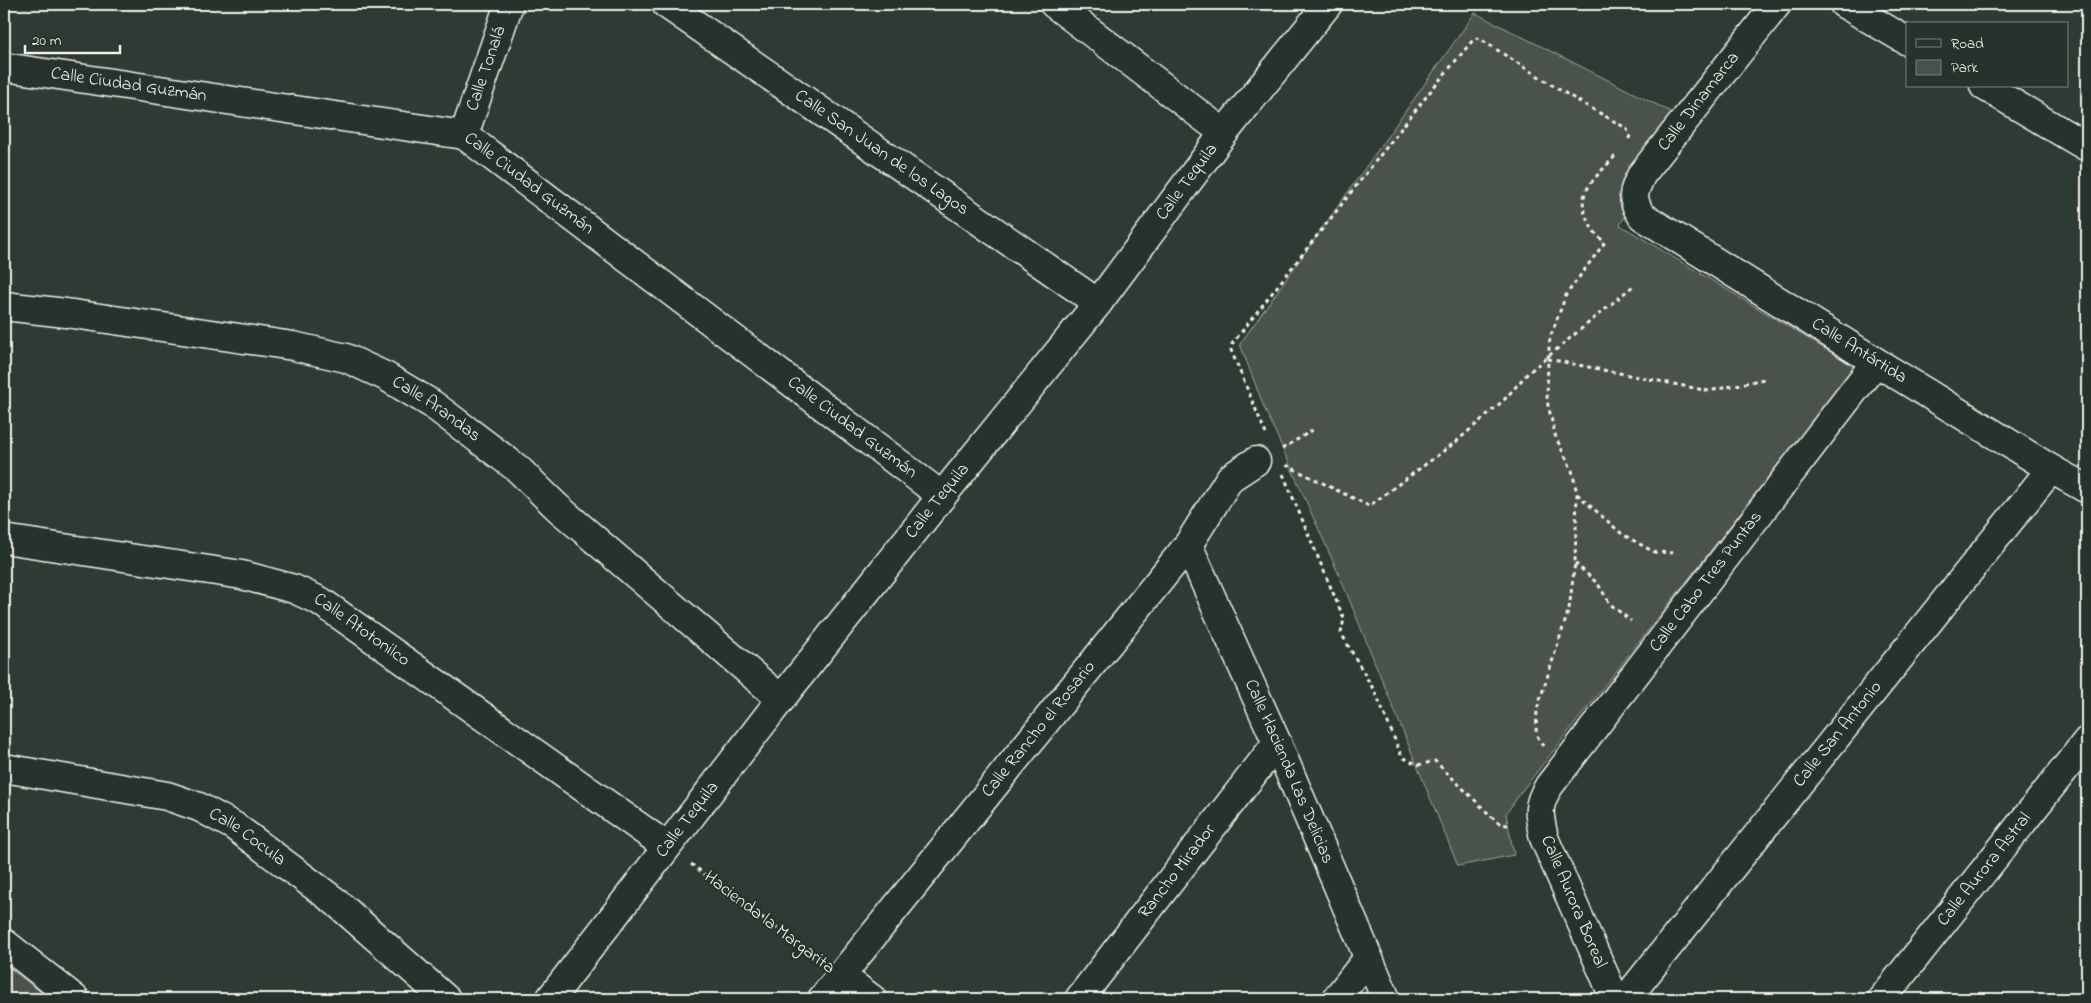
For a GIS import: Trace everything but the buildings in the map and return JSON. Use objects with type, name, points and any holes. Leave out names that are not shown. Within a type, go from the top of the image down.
[{"type":"street","name":"Calle Tonalá","points":[[464,135],[509,4]]},
{"type":"street","name":"Calle San Juan de los Lagos","points":[[666,4],[1098,303]]},
{"type":"street","points":[[1054,4],[1224,133]]},
{"type":"street","name":"Calle Tequila","points":[[550,999],[666,846],[942,496],[1098,303],[1224,133],[1328,4]]},
{"type":"street","name":"Calle Dinamarca","points":[[1635,206],[1633,192],[1642,174],[1777,4]]},
{"type":"street","points":[[1844,4],[1906,40]]},
{"type":"street","name":"Calle Ciudad Guzmán","points":[[4,67],[464,135],[942,496]]},
{"type":"street","points":[[1987,88],[2087,147]]},
{"type":"street","name":"Calle Antártida","points":[[1635,206],[1642,216],[2050,469],[2087,489]]},
{"type":"street","name":"Calle Arandas","points":[[4,306],[66,312],[293,346],[346,358],[385,376],[432,404],[518,469],[557,507],[781,700]]},
{"type":"street","name":"Calle Cabo Tres Puntas","points":[[1540,803],[1544,793],[1561,770],[1876,362]]},
{"type":"street","name":"Calle Rancho el Rosario","points":[[822,999],[1188,545],[1230,478],[1270,459]]},
{"type":"street","name":"Calle San Antonio","points":[[1626,999],[2050,469]]},
{"type":"street","name":"Calle Atotonilco","points":[[4,539],[242,575],[294,589],[320,601],[666,846]]},
{"type":"street","name":"Calle Hacienda Las Delicias","points":[[1188,545],[1277,743],[1386,999]]},
{"type":"street","name":"Calle Aurora Astral","points":[[1882,999],[2087,741]]},
{"type":"street","name":"Rancho Mirador","points":[[1079,999],[1277,743]]},
{"type":"street","name":"Calle Cocula","points":[[4,768],[167,796],[199,807],[234,826],[336,902],[446,999]]},
{"type":"street","name":"Calle Aurora Boreal","points":[[1540,803],[1538,813],[1544,838],[1615,999]]},
{"type":"street","points":[[4,943],[74,999]]},
{"type":"street","points":[[1336,999],[1368,958]]},
{"type":"street","name":"Hacienda la Margarita","points":[[840,975],[872,999]]},
{"type":"path","points":[[1267,436],[1231,350],[1232,344],[1433,88],[1473,40],[1477,38],[1483,41],[1568,95],[1626,128],[1630,135],[1628,142],[1622,149]]},
{"type":"path","points":[[1561,770],[1536,734],[1537,709],[1569,609],[1576,563],[1577,494],[1572,470],[1556,438],[1547,401],[1548,359],[1550,338],[1566,295],[1605,242],[1598,237],[1587,220],[1583,198],[1593,181],[1616,155]]},
{"type":"path","points":[[1270,459],[1369,506],[1457,441],[1504,400],[1528,373],[1548,359],[1633,286]]},
{"type":"path","points":[[1548,359],[1709,390],[1764,379]]},
{"type":"path","points":[[1270,459],[1316,428]]},
{"type":"path","points":[[1282,471],[1344,619],[1341,633],[1376,694],[1402,758],[1418,765],[1435,761],[1497,822],[1544,838]]},
{"type":"path","points":[[1577,494],[1622,534],[1654,552],[1677,552]]},
{"type":"path","points":[[1576,563],[1598,584],[1610,604],[1630,622]]},
{"type":"path","name":"Hacienda la Margarita","points":[[666,846],[840,975]]},
{"type":"green space","points":[[1475,13],[1683,118],[1620,225],[1855,367],[1521,792],[1506,814],[1514,855],[1458,866],[1340,577],[1264,407],[1240,344]]},
{"type":"green space","points":[[4,964],[50,999],[4,999]]}]
